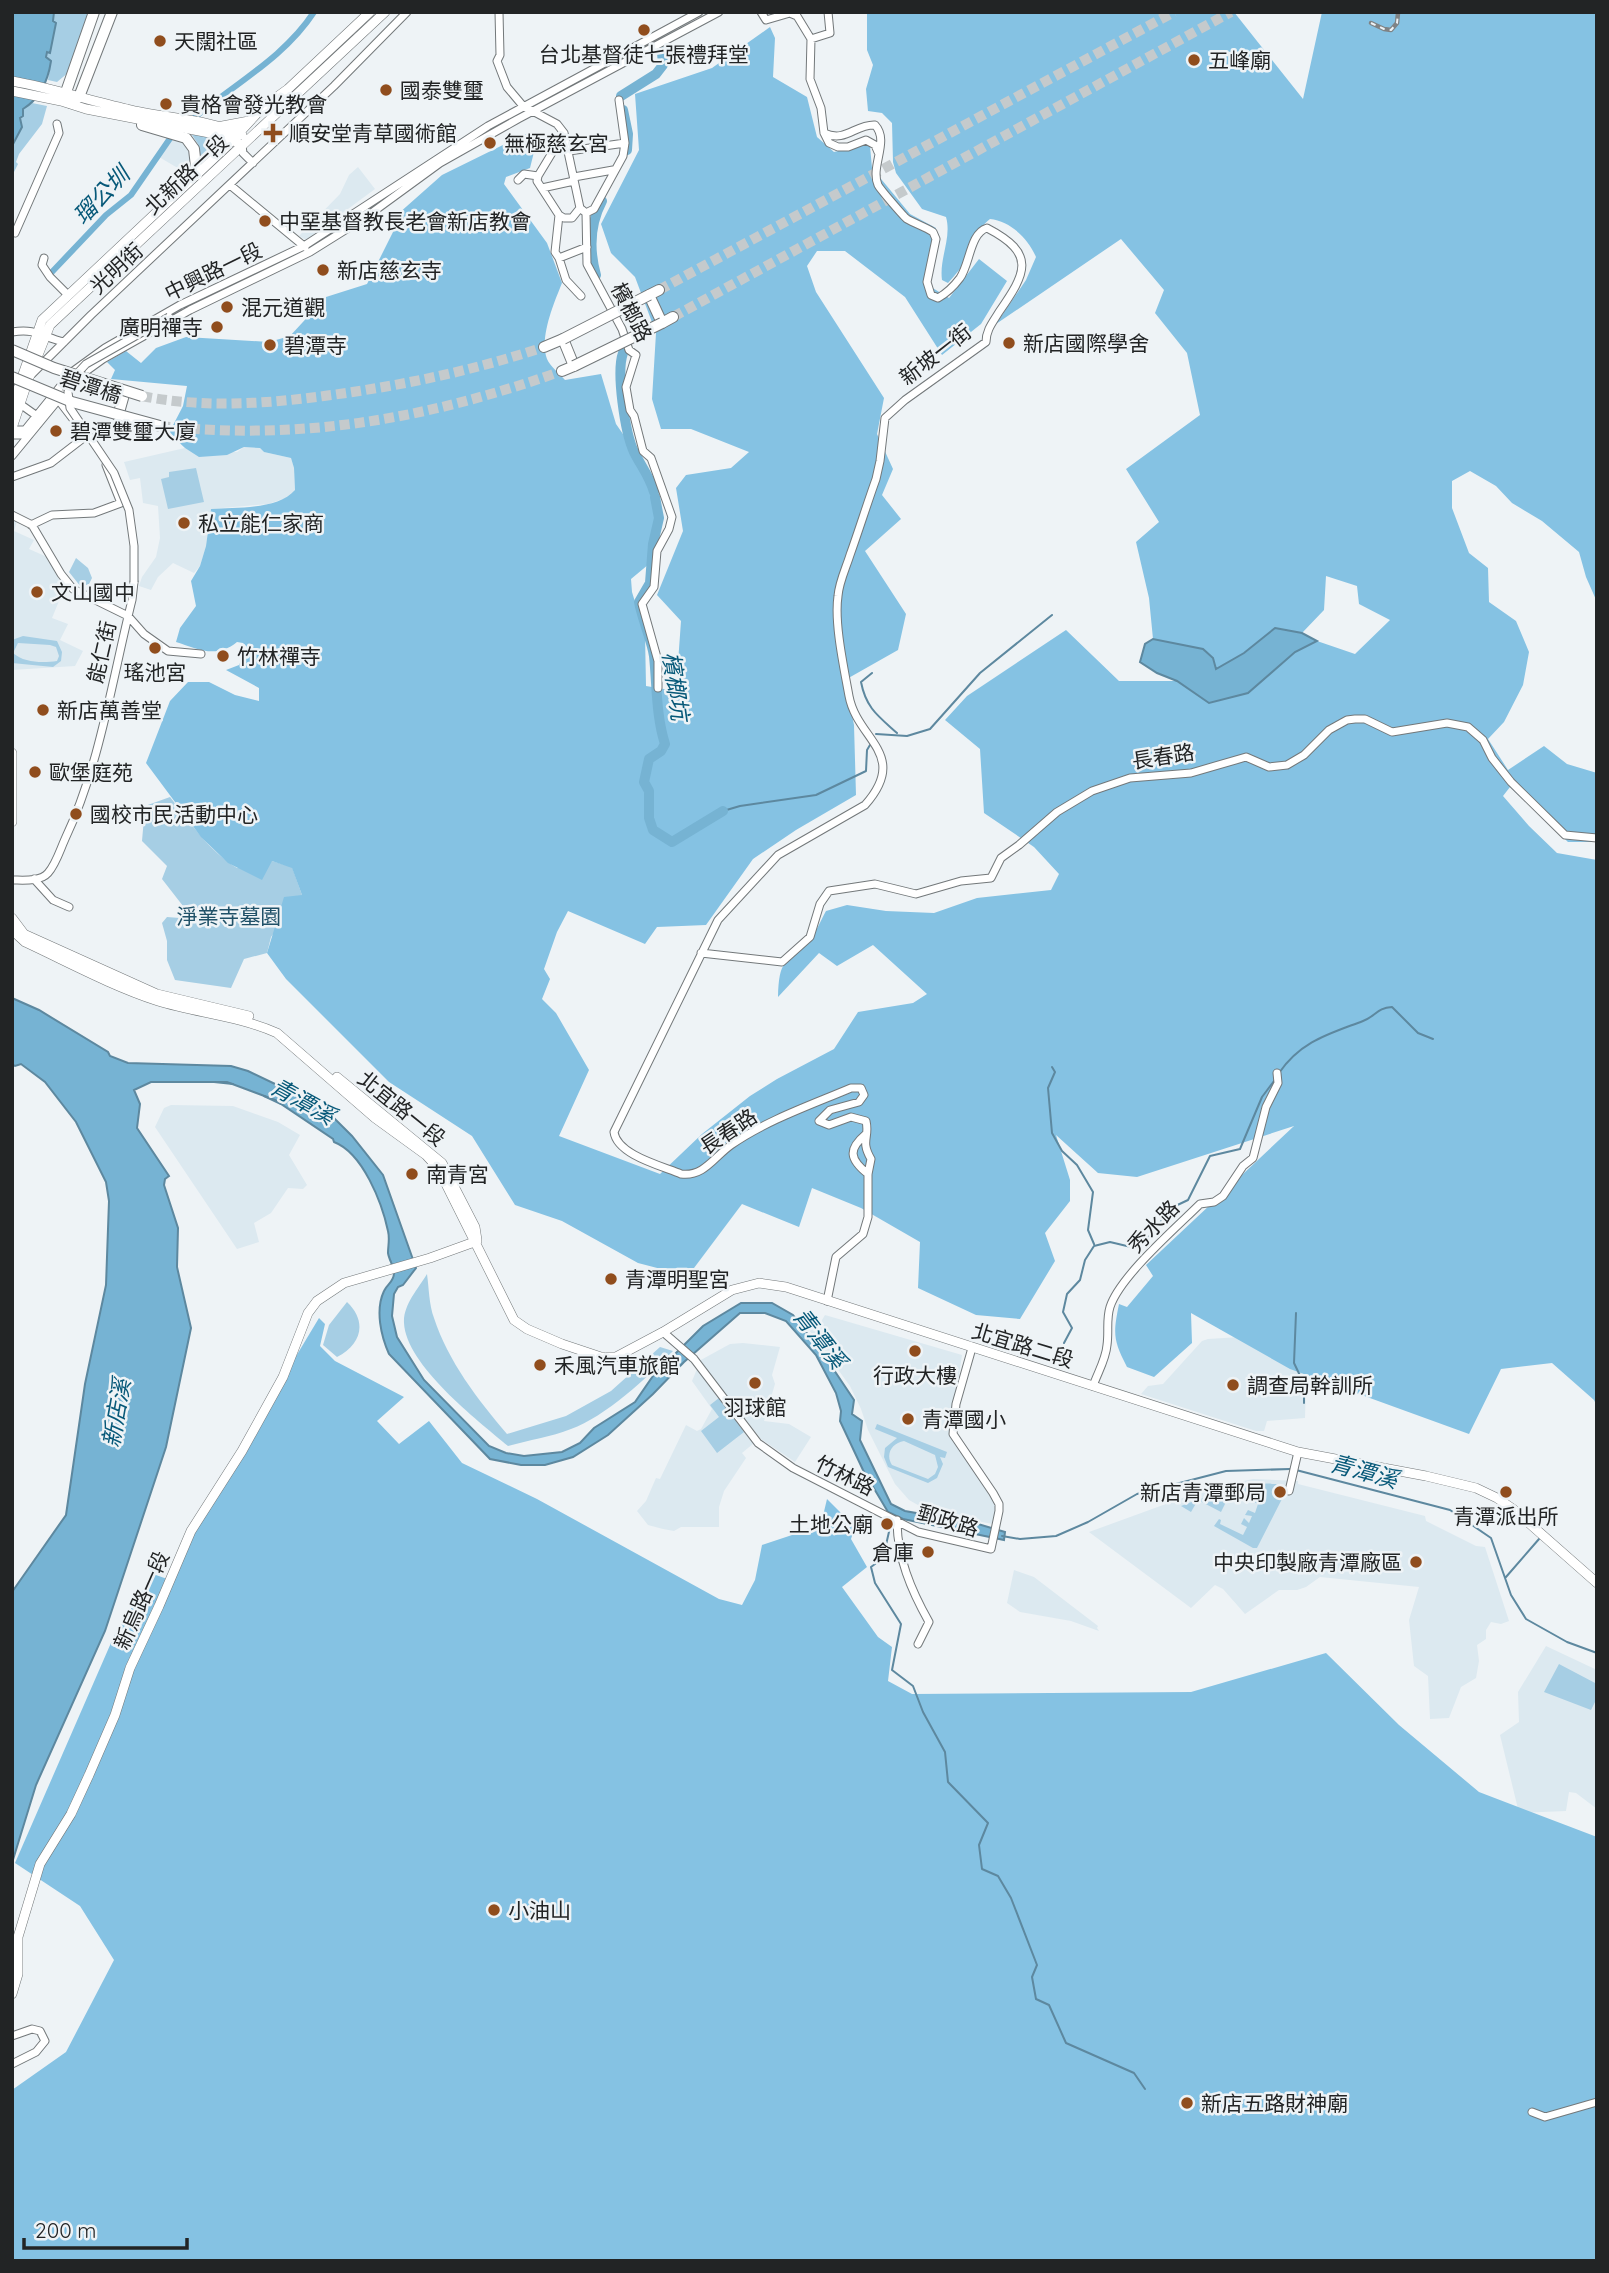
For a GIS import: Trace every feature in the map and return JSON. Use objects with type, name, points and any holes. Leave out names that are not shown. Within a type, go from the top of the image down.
[{"type":"highway","points":[[69,95],[94,12]]},
{"type":"highway","points":[[69,95],[103,12]]},
{"type":"highway","points":[[90,37],[103,12]]},
{"type":"highway","points":[[69,95],[112,12]]},
{"type":"highway","points":[[142,125],[186,138],[194,149],[197,175]]},
{"type":"highway","points":[[544,347],[654,293],[663,323]]},
{"type":"highway","points":[[562,371],[673,317]]},
{"type":"highway","points":[[562,339],[574,366]]},
{"type":"highway","name":"碧潭橋","points":[[12,350],[54,368],[142,396]]},
{"type":"highway","name":"碧潭橋","points":[[12,377],[72,402],[160,426]]},
{"type":"highway","points":[[118,416],[125,391]]},
{"type":"main road","name":"北新路一段","points":[[37,331],[42,320],[68,295],[197,175],[241,140],[249,121],[288,89],[370,12]]},
{"type":"main road","name":"北新路一段","points":[[46,336],[50,326],[241,140],[385,12]]},
{"type":"main road","points":[[12,81],[126,109],[217,127],[241,140]]},
{"type":"main road","points":[[12,92],[55,100],[69,95]]},
{"type":"main road","points":[[69,95],[86,109],[241,140]]},
{"type":"main road","points":[[156,121],[185,132],[194,140],[199,153],[197,175]]},
{"type":"main road","points":[[217,127],[249,121]]},
{"type":"main road","points":[[12,429],[37,331]]},
{"type":"main road","points":[[16,405],[46,336]]},
{"type":"main road","points":[[12,753],[12,822]]},
{"type":"main road","name":"北宜路一段","points":[[12,918],[24,934],[134,984],[172,998],[261,1019],[287,1033],[373,1108],[442,1163],[475,1227],[477,1241]]},
{"type":"main road","name":"北宜路一段","points":[[12,930],[25,942],[138,993],[187,1009],[258,1024],[277,1033],[375,1118],[438,1168],[468,1230],[477,1241]]},
{"type":"main road","name":"新烏路一段","points":[[12,1994],[18,1974],[18,1937],[40,1864],[72,1814],[115,1715],[130,1668],[191,1531],[242,1451],[283,1377],[303,1324],[317,1301],[344,1283],[381,1274],[477,1241]]},
{"type":"main road","name":"北宜路二段","points":[[477,1241],[512,1316],[527,1329],[601,1357],[616,1357],[747,1284],[786,1287],[1297,1455],[1426,1476],[1486,1492],[1513,1509],[1597,1583]]},
{"type":"street","name":"光明街","points":[[31,375],[334,86],[407,12]]},
{"type":"street","points":[[499,12],[497,61],[507,87],[523,106],[557,124],[564,133],[537,181],[559,215],[564,218],[572,218],[583,210],[594,209],[622,156],[625,143],[619,100]]},
{"type":"street","name":"中興路一段","points":[[307,249],[426,164],[523,106],[699,12]]},
{"type":"street","name":"中興路一段","points":[[12,429],[25,430],[90,367],[188,307],[366,217],[440,163],[719,12]]},
{"type":"street","points":[[761,12],[766,20],[790,13],[797,16],[811,39],[810,79],[821,108],[824,133],[829,143],[838,147],[866,140],[875,145],[879,153]]},
{"type":"street","points":[[811,39],[830,33],[828,12]]},
{"type":"street","points":[[15,233],[59,133],[57,124]]},
{"type":"street","name":"新坡一街","points":[[824,133],[840,137],[869,125],[875,125],[880,130],[876,173],[878,186],[906,219],[933,232],[936,239],[927,282],[931,295],[938,298],[961,277],[977,236],[987,228],[1005,238],[1020,254],[1023,262],[1019,283],[989,328],[986,342],[905,400],[885,418],[876,479],[838,594],[838,617],[850,700],[873,738]]},
{"type":"street","name":"檳榔路","points":[[564,133],[583,210],[587,264],[622,329],[629,350],[636,355],[626,387],[630,410],[643,451],[651,458],[672,517],[657,551],[654,587],[642,604],[658,661],[658,688]]},
{"type":"street","points":[[241,140],[243,153],[253,163]]},
{"type":"street","points":[[569,151],[625,143]]},
{"type":"street","points":[[542,188],[613,170]]},
{"type":"street","points":[[518,180],[524,174],[538,176]]},
{"type":"street","points":[[230,185],[307,249]]},
{"type":"street","points":[[559,215],[555,252],[566,280],[581,296]]},
{"type":"street","points":[[559,258],[587,247]]},
{"type":"street","points":[[44,258],[42,265],[48,275],[68,295]]},
{"type":"street","name":"能仁街","points":[[34,879],[46,876],[49,872],[86,788],[134,582],[132,526],[122,489],[70,408],[68,392],[73,378],[86,364],[188,307]]},
{"type":"street","points":[[12,332],[37,331],[64,342]]},
{"type":"street","points":[[31,525],[52,515],[94,513],[121,503],[106,466],[88,435],[57,399]]},
{"type":"street","name":"中興路一段","points":[[12,456],[57,399]]},
{"type":"street","points":[[16,405],[37,416]]},
{"type":"street","points":[[12,435],[23,436],[32,432]]},
{"type":"street","points":[[12,477],[51,463],[88,435]]},
{"type":"street","points":[[12,515],[31,525],[69,585],[128,616],[144,634],[168,651],[201,654]]},
{"type":"street","name":"長春路","points":[[701,953],[782,962],[810,937],[820,904],[829,891],[875,884],[916,894],[961,881],[991,878],[1000,858],[1057,812],[1092,791],[1130,778],[1191,773],[1246,757],[1269,767],[1287,765],[1304,755],[1329,730],[1346,720],[1366,719],[1392,732],[1447,723],[1468,727],[1483,740],[1492,758],[1511,782],[1565,835],[1597,838]]},
{"type":"street","name":"長春路","points":[[867,1133],[866,1121],[862,1118],[851,1117],[829,1125],[819,1121],[830,1110],[859,1102],[864,1091],[857,1086],[747,1136],[729,1146],[699,1172],[690,1175],[657,1165],[619,1146],[615,1140],[617,1125],[718,920],[778,855],[864,805],[873,795],[880,781],[883,760],[873,738]]},
{"type":"street","points":[[12,880],[34,879],[53,900],[69,907]]},
{"type":"street","name":"秀水路","points":[[1093,1386],[1105,1358],[1108,1344],[1107,1323],[1115,1295],[1140,1264],[1200,1204],[1214,1202],[1223,1196],[1243,1166],[1253,1158],[1266,1107],[1279,1083],[1277,1073]]},
{"type":"street","points":[[867,1133],[854,1145],[853,1154],[860,1168],[868,1174]]},
{"type":"street","points":[[827,1301],[836,1257],[863,1234],[868,1217],[868,1174],[871,1158],[864,1147],[867,1133]]},
{"type":"street","name":"竹林路","points":[[663,1332],[694,1359],[758,1443],[769,1452],[822,1484],[897,1520]]},
{"type":"street","name":"郵政路","points":[[897,1520],[918,1532],[991,1549],[999,1511],[993,1493],[953,1434],[956,1404],[972,1348]]},
{"type":"street","points":[[1281,1482],[1290,1485],[1297,1455]]},
{"type":"street","points":[[897,1520],[897,1541],[910,1587],[929,1622],[918,1644]]},
{"type":"street","points":[[12,2036],[35,2029],[40,2031],[45,2041],[36,2052],[12,2064]]},
{"type":"street","points":[[1532,2112],[1545,2117],[1597,2102]]},
{"type":"shaded area","points":[[867,12],[1234,12],[1303,99],[1322,12],[1597,12],[1597,602],[1579,552],[1542,521],[1512,503],[1496,486],[1470,471],[1452,481],[1452,508],[1469,553],[1488,568],[1489,602],[1516,621],[1529,652],[1523,685],[1504,722],[1488,739],[1508,770],[1544,746],[1567,764],[1597,773],[1597,842],[1568,842],[1510,787],[1503,796],[1557,853],[1597,860],[1597,1406],[1594,1400],[1552,1363],[1501,1369],[1469,1434],[1290,1369],[1191,1313],[1192,1343],[1154,1377],[1127,1367],[1116,1337],[1117,1314],[1119,1304],[1127,1307],[1153,1276],[1146,1265],[1294,1126],[1137,1177],[1098,1173],[1056,1135],[1070,1180],[1070,1201],[1045,1233],[1055,1261],[1020,1319],[976,1315],[918,1288],[920,1242],[861,1208],[812,1188],[799,1227],[742,1204],[688,1276],[638,1263],[562,1221],[515,1205],[472,1136],[389,1082],[286,979],[267,953],[284,897],[302,895],[292,868],[272,861],[262,880],[228,863],[201,837],[146,763],[170,701],[188,682],[209,682],[235,695],[259,701],[259,688],[226,670],[239,665],[247,647],[243,643],[237,642],[222,650],[207,651],[176,642],[180,628],[196,606],[191,581],[200,566],[206,546],[211,509],[256,506],[278,501],[295,490],[294,468],[291,458],[264,452],[260,448],[244,447],[227,455],[199,457],[169,433],[183,406],[187,386],[111,379],[115,370],[107,362],[126,351],[141,363],[156,348],[186,337],[269,342],[290,336],[326,297],[367,284],[393,232],[398,214],[442,175],[525,134],[536,144],[530,168],[506,177],[504,184],[547,243],[562,283],[546,331],[547,359],[565,380],[601,374],[616,424],[634,450],[661,504],[649,564],[631,579],[632,592],[645,635],[646,686],[676,691],[681,621],[657,595],[683,531],[676,488],[686,475],[731,468],[749,452],[691,429],[661,429],[652,399],[656,333],[635,277],[611,253],[601,224],[639,150],[635,94],[712,68],[770,27],[775,38],[773,77],[807,97],[817,137],[834,152],[865,144],[870,146],[872,168],[910,214],[936,228],[927,268],[931,287],[949,298],[979,259],[1007,281],[981,324],[942,355],[905,297],[845,251],[817,251],[807,266],[816,292],[884,398],[877,434],[893,469],[882,495],[901,519],[865,551],[906,614],[898,650],[845,680],[854,725],[856,795],[753,859],[706,925],[657,927],[645,944],[568,911],[557,932],[544,969],[550,979],[542,999],[556,1013],[589,1070],[559,1136],[660,1174],[702,1134],[750,1096],[834,1049],[858,1012],[913,1003],[927,994],[873,945],[837,966],[819,953],[778,997],[780,975],[785,963],[812,937],[826,911],[847,905],[886,911],[934,913],[977,898],[1051,890],[1059,874],[1034,847],[984,813],[980,749],[945,720],[967,696],[1066,630],[1119,681],[1177,681],[1210,703],[1248,693],[1295,652],[1317,641],[1355,654],[1390,620],[1359,604],[1357,586],[1326,576],[1324,610],[1302,633],[1275,628],[1244,653],[1216,669],[1203,649],[1153,639],[1149,598],[1136,542],[1159,522],[1126,469],[1200,415],[1187,353],[1155,313],[1164,290],[1121,239],[996,324],[1026,280],[1036,257],[1028,243],[1011,227],[990,219],[980,231],[960,269],[948,283],[942,280],[946,217],[922,209],[896,173],[893,162],[892,123],[882,113],[868,111],[866,89],[873,65],[867,50]]},
{"type":"shaded area","points":[[173,135],[186,140],[193,154],[183,169],[159,157]]},
{"type":"shaded area","points":[[358,167],[375,189],[306,240],[299,236],[340,194],[349,175]]},
{"type":"shaded area","name":"私立能仁家商","points":[[244,447],[260,448],[264,452],[291,458],[295,490],[289,497],[268,504],[211,509],[206,546],[200,566],[194,573],[173,563],[158,577],[151,590],[139,586],[156,557],[160,538],[158,506],[143,503],[140,478],[130,480],[124,462],[185,448],[194,452],[237,452]]},
{"type":"shaded area","name":"文山國中","points":[[12,519],[17,521],[14,531],[34,540],[29,549],[47,557],[64,589],[52,618],[68,624],[60,640],[83,651],[75,666],[12,670]]},
{"type":"shaded area","points":[[171,1105],[233,1106],[278,1122],[300,1135],[289,1155],[307,1185],[303,1189],[288,1188],[271,1213],[254,1223],[259,1242],[237,1249],[155,1127],[164,1108]]},
{"type":"shaded area","name":"青潭國小","points":[[825,1315],[962,1355],[950,1436],[991,1494],[996,1505],[993,1524],[932,1513],[909,1500],[895,1484],[850,1386],[809,1330],[819,1325]]},
{"type":"shaded area","points":[[319,1318],[325,1324],[320,1346],[335,1361],[404,1397],[377,1421],[399,1444],[429,1421],[462,1463],[537,1499],[719,1599],[742,1605],[755,1580],[762,1545],[804,1531],[822,1520],[827,1499],[855,1527],[851,1539],[867,1567],[842,1587],[878,1637],[892,1647],[888,1681],[912,1694],[1191,1692],[1326,1653],[1399,1725],[1479,1792],[1597,1837],[1597,2261],[12,2261],[12,2090],[66,2052],[114,1960],[80,1906],[15,1863],[114,1636],[153,1574],[173,1581],[194,1526]]},
{"type":"shaded area","name":"調查局幹訓所","points":[[1240,1337],[1296,1362],[1306,1381],[1305,1418],[1267,1421],[1264,1431],[1256,1431],[1141,1394],[1148,1386],[1163,1384],[1202,1341]]},
{"type":"shaded area","points":[[730,1344],[780,1347],[772,1375],[775,1384],[764,1421],[789,1424],[811,1437],[795,1462],[761,1439],[699,1361]]},
{"type":"shaded area","points":[[697,1369],[754,1443],[742,1453],[746,1458],[724,1491],[719,1507],[719,1527],[681,1527],[674,1531],[648,1525],[637,1511],[646,1501],[656,1478],[660,1479],[686,1425],[697,1431],[701,1429],[712,1409],[692,1381]]},
{"type":"shaded area","points":[[1253,1479],[1298,1481],[1298,1484],[1425,1516],[1426,1521],[1476,1546],[1485,1547],[1509,1621],[1501,1624],[1491,1622],[1486,1630],[1486,1639],[1477,1645],[1479,1661],[1476,1678],[1461,1687],[1449,1718],[1430,1719],[1428,1676],[1414,1666],[1409,1620],[1419,1587],[1320,1577],[1297,1590],[1279,1590],[1245,1614],[1223,1589],[1215,1585],[1191,1608],[1089,1532],[1207,1489]]},
{"type":"shaded area","points":[[1014,1570],[1034,1577],[1098,1626],[1099,1631],[1071,1621],[1020,1612],[1007,1603]]},
{"type":"shaded area","points":[[1546,1646],[1597,1670],[1597,1809],[1576,1793],[1569,1792],[1566,1811],[1519,1813],[1500,1735],[1519,1722],[1518,1692]]},
{"type":"green space","points":[[52,12],[91,12],[69,72],[57,82],[48,80],[51,61],[44,54]]},
{"type":"green space","points":[[32,103],[47,106],[42,124],[19,154],[12,176],[12,146],[22,127],[20,118],[23,116],[23,109]]},
{"type":"green space","points":[[190,132],[224,139],[200,161],[198,144]]},
{"type":"green space","points":[[196,468],[204,502],[168,509],[161,479],[169,477],[169,472]]},
{"type":"green space","points":[[76,558],[88,568],[92,578],[89,584],[81,587],[69,572]]},
{"type":"green space","points":[[23,636],[57,641],[62,652],[61,661],[53,667],[12,663],[12,640]],"holes":[[[18,643],[56,647],[59,656],[57,661],[28,660],[13,653]]]},
{"type":"green space","name":"淨業寺墓園","points":[[170,797],[200,836],[227,861],[237,868],[272,861],[292,867],[302,895],[271,937],[267,953],[244,959],[231,988],[175,980],[167,960],[167,941],[162,923],[167,917],[180,918],[183,906],[162,879],[167,866],[142,841],[145,806]]},
{"type":"green space","points":[[427,1274],[432,1313],[447,1349],[475,1394],[507,1434],[566,1416],[611,1391],[660,1347],[673,1351],[625,1395],[598,1415],[571,1429],[508,1446],[430,1374],[408,1339],[404,1316],[412,1297]]},
{"type":"green space","points":[[347,1302],[358,1317],[359,1332],[352,1346],[337,1357],[323,1345],[329,1325]]},
{"type":"green space","points":[[719,1398],[744,1432],[717,1453],[701,1431],[719,1417],[710,1405]]},
{"type":"green space","points":[[877,1424],[947,1452],[945,1458],[940,1457],[943,1464],[937,1478],[928,1483],[888,1467],[884,1457],[885,1448],[897,1438],[875,1429]],"holes":[[[904,1441],[935,1455],[938,1467],[935,1474],[928,1479],[892,1465],[889,1457],[893,1447]]]},
{"type":"green space","points":[[1276,1484],[1281,1486],[1277,1494],[1281,1496],[1285,1488],[1286,1491],[1257,1548],[1214,1526],[1219,1519],[1220,1524],[1243,1535],[1247,1527],[1241,1524],[1244,1518],[1249,1523],[1252,1516],[1245,1515],[1248,1510],[1255,1513],[1258,1504],[1236,1492],[1234,1496],[1230,1494],[1221,1512],[1198,1500],[1191,1512],[1181,1506],[1216,1493],[1240,1487]]},
{"type":"green space","points":[[1559,1664],[1597,1684],[1597,1698],[1591,1710],[1544,1692]]},
{"type":"water","points":[[12,12],[54,12],[53,21],[56,23],[50,53],[47,52],[46,57],[51,61],[46,82],[35,100],[23,109],[23,116],[20,118],[22,127],[12,146]]},
{"type":"water","points":[[1275,628],[1302,633],[1317,641],[1295,652],[1248,693],[1209,703],[1177,681],[1140,662],[1145,644],[1153,639],[1203,649],[1213,658],[1216,669],[1244,653]]},
{"type":"water","name":"新店溪","points":[[12,998],[39,1010],[108,1052],[110,1056],[128,1063],[231,1066],[248,1071],[298,1095],[334,1118],[383,1175],[416,1268],[394,1294],[392,1316],[397,1337],[424,1380],[489,1446],[524,1456],[562,1452],[580,1443],[594,1428],[635,1402],[653,1376],[703,1326],[741,1303],[772,1303],[793,1315],[854,1400],[852,1414],[862,1421],[860,1440],[891,1504],[905,1511],[978,1524],[1005,1532],[1004,1540],[903,1519],[888,1512],[863,1470],[840,1421],[841,1411],[836,1393],[816,1355],[786,1321],[765,1313],[740,1313],[608,1435],[573,1457],[545,1465],[521,1465],[490,1459],[389,1354],[382,1331],[380,1306],[384,1291],[394,1276],[388,1253],[389,1234],[376,1193],[354,1157],[333,1139],[275,1100],[227,1082],[151,1082],[134,1090],[140,1104],[137,1128],[169,1176],[164,1185],[178,1228],[177,1267],[191,1328],[166,1447],[105,1631],[36,1785],[12,1863],[12,1592],[66,1515],[85,1384],[106,1285],[109,1201],[106,1182],[76,1122],[45,1082],[21,1064],[12,1064]]},
{"type":"waterway","name":"瑠公圳","points":[[193,119],[273,57],[314,12]]},
{"type":"waterway","name":"檳榔坑","points":[[621,96],[656,74],[663,65],[662,52]]},
{"type":"waterway","name":"檳榔坑","points":[[623,110],[628,134],[627,150]]},
{"type":"waterway","name":"瑠公圳","points":[[51,273],[106,215],[131,195],[171,137]]},
{"type":"waterway","name":"檳榔坑","points":[[596,275],[592,237],[602,201]]},
{"type":"waterway","name":"檳榔坑","points":[[623,353],[620,374],[628,431],[634,452],[654,492]]},
{"type":"waterway","name":"檳榔坑","points":[[655,497],[659,518],[653,544],[650,583],[639,602],[654,656],[658,711],[665,744],[661,751],[649,759],[644,782],[649,791],[649,818],[653,830],[672,842],[723,811]]},
{"type":"waterway","name":"檳榔坑","points":[[876,734],[907,736],[930,729],[980,673],[1052,615]]},
{"type":"waterway","points":[[872,673],[861,682],[866,699],[884,722],[897,733]]},
{"type":"waterway","name":"檳榔坑","points":[[723,811],[816,795],[866,771],[867,750],[870,745]]},
{"type":"waterway","points":[[1279,1073],[1306,1046],[1387,1008],[1392,1007],[1418,1033],[1433,1039]]},
{"type":"waterway","points":[[1052,1067],[1055,1072],[1048,1088],[1052,1133],[1062,1151],[1077,1165],[1093,1192],[1088,1230],[1094,1244]]},
{"type":"waterway","points":[[1064,1343],[1072,1328],[1063,1312],[1067,1294],[1080,1280],[1085,1260],[1094,1246],[1110,1242],[1131,1247],[1153,1234],[1169,1209],[1188,1200],[1210,1156],[1240,1149],[1262,1097],[1274,1081]]},
{"type":"waterway","name":"青潭溪","points":[[214,1082],[233,1084]]},
{"type":"waterway","name":"青潭溪","points":[[264,1096],[281,1104]]},
{"type":"waterway","points":[[1296,1313],[1294,1363],[1304,1384],[1304,1403]]},
{"type":"waterway","name":"青潭溪","points":[[1002,1536],[1020,1539],[1056,1536],[1088,1522],[1137,1494],[1226,1471],[1290,1469]]},
{"type":"waterway","name":"青潭溪","points":[[1296,1470],[1450,1510],[1491,1538],[1511,1595],[1526,1619],[1567,1642],[1597,1653]]},
{"type":"waterway","points":[[891,1523],[883,1558],[871,1567],[875,1583],[901,1624],[892,1670],[913,1686],[923,1712],[945,1752],[948,1782],[988,1823],[979,1845],[982,1869],[998,1876],[1011,1898],[1037,1965],[1032,1977],[1036,1999],[1049,2005],[1066,2043],[1134,2073],[1145,2089]]},
{"type":"waterway","points":[[1506,1577],[1539,1539]]},
{"type":"tunnel","points":[[659,290],[1174,12]]},
{"type":"tunnel","points":[[673,317],[1231,12]]},
{"type":"tunnel","points":[[142,396],[210,403],[301,399],[436,377],[544,347]]},
{"type":"tunnel","points":[[160,426],[264,430],[364,422],[462,402],[562,371]]},
{"type":"railway","points":[[1371,23],[1391,30],[1397,23],[1398,13]]},
{"type":"place","name":"台北基督徒七張禮拜堂","points":[[644,30]]},
{"type":"place","name":"天闊社區","points":[[160,41]]},
{"type":"place","name":"五峰廟","points":[[1194,60]]},
{"type":"place","name":"國泰雙璽","points":[[386,90]]},
{"type":"place","name":"貴格會發光教會","points":[[166,104]]},
{"type":"place","name":"順安堂青草國術館","points":[[273,133]]},
{"type":"place","name":"無極慈玄宮","points":[[490,143]]},
{"type":"place","name":"中堊基督教長老會新店教會","points":[[265,221]]},
{"type":"place","name":"新店慈玄寺","points":[[323,270]]},
{"type":"place","name":"混元道觀","points":[[227,307]]},
{"type":"place","name":"廣明禪寺","points":[[217,327]]},
{"type":"place","name":"新店國際學舍","points":[[1009,343]]},
{"type":"place","name":"碧潭寺","points":[[270,345]]},
{"type":"place","name":"碧潭雙璽大廈","points":[[56,431]]},
{"type":"place","name":"私立能仁家商","points":[[184,523]]},
{"type":"place","name":"文山國中","points":[[37,592]]},
{"type":"place","name":"瑤池宮","points":[[155,648]]},
{"type":"place","name":"竹林禪寺","points":[[223,656]]},
{"type":"place","name":"新店萬善堂","points":[[43,710]]},
{"type":"place","name":"歐堡庭苑","points":[[35,772]]},
{"type":"place","name":"國校市民活動中心","points":[[76,814]]},
{"type":"place","name":"南青宮","points":[[412,1174]]},
{"type":"place","name":"青潭明聖宮","points":[[611,1279]]},
{"type":"place","name":"行政大樓","points":[[915,1351]]},
{"type":"place","name":"禾風汽車旅館","points":[[540,1365]]},
{"type":"place","name":"羽球館","points":[[755,1383]]},
{"type":"place","name":"調查局幹訓所","points":[[1233,1385]]},
{"type":"place","name":"青潭國小","points":[[908,1419]]},
{"type":"place","name":"新店青潭郵局","points":[[1280,1492]]},
{"type":"place","name":"青潭派出所","points":[[1506,1492]]},
{"type":"place","name":"土地公廟","points":[[887,1524]]},
{"type":"place","name":"倉庫","points":[[928,1552]]},
{"type":"place","name":"中央印製廠青潭廠區","points":[[1416,1562]]},
{"type":"place","name":"小油山","points":[[494,1910]]},
{"type":"place","name":"新店五路財神廟","points":[[1187,2103]]}]
